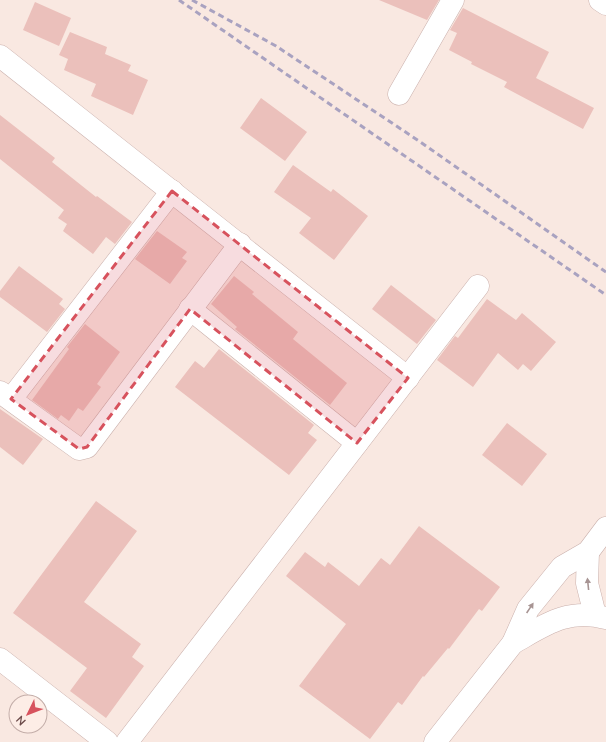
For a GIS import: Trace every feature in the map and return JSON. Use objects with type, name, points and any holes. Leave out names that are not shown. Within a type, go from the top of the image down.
[{"type":"street","points":[[399,94],[453,0]]},
{"type":"street","points":[[600,0],[606,4]]},
{"type":"street","points":[[0,56],[408,378]]},
{"type":"street","points":[[172,191],[5,395],[79,449],[87,447],[240,244]]},
{"type":"street","points":[[127,742],[478,286]]},
{"type":"street","points":[[190,309],[357,443]]},
{"type":"street","points":[[435,742],[513,643],[528,609],[562,567],[588,552],[606,528]]},
{"type":"street","points":[[513,643],[561,617],[576,614],[600,617],[587,583],[588,552]]},
{"type":"street","points":[[0,659],[107,742]]},
{"type":"highlighted area","points":[[172,191],[408,378],[357,443],[190,309],[87,447],[79,449],[11,399]]},
{"type":"building","points":[[379,0],[439,0],[427,20]]},
{"type":"building","points":[[35,2],[71,18],[59,46],[23,30]]},
{"type":"building","points":[[463,8],[549,52],[536,78],[594,108],[583,129],[504,87],[507,82],[471,64],[472,62],[449,50],[457,33],[450,30]]},
{"type":"building","points":[[70,32],[107,47],[105,54],[131,65],[128,71],[148,80],[133,115],[91,96],[96,84],[64,70],[68,59],[59,55]]},
{"type":"building","points":[[261,98],[307,132],[285,161],[240,128]]},
{"type":"building","points":[[0,115],[55,158],[52,162],[96,197],[97,196],[132,222],[115,244],[106,237],[93,254],[63,231],[67,224],[58,218],[64,210],[0,159]]},
{"type":"building","points":[[293,165],[331,192],[333,189],[368,216],[334,260],[299,233],[311,218],[274,192]]},
{"type":"building","points":[[157,231],[187,252],[182,258],[187,261],[170,284],[135,259]]},
{"type":"building","points":[[19,266],[63,299],[59,304],[65,309],[47,332],[0,297],[0,291]]},
{"type":"building","points":[[234,276],[254,292],[252,294],[298,332],[293,339],[347,383],[330,405],[235,329],[237,327],[211,304]]},
{"type":"building","points":[[391,285],[436,320],[417,344],[372,309]]},
{"type":"building","points":[[487,299],[516,320],[522,313],[556,342],[531,371],[523,364],[518,370],[498,353],[473,387],[437,360],[455,336],[458,338]]},
{"type":"building","points":[[85,324],[120,352],[97,384],[101,387],[83,411],[78,408],[69,421],[61,415],[58,419],[32,400],[69,349],[67,347]]},
{"type":"building","points":[[219,349],[314,425],[308,433],[317,440],[289,475],[175,387],[195,361],[204,368]]},
{"type":"building","points":[[0,409],[43,439],[23,465],[0,447]]},
{"type":"building","points":[[507,423],[547,454],[522,486],[482,455]]},
{"type":"building","points":[[96,501],[137,531],[84,602],[141,644],[132,657],[144,666],[106,718],[70,691],[87,668],[13,613]]},
{"type":"building","points":[[419,526],[500,587],[482,611],[479,609],[449,649],[448,648],[424,677],[423,676],[402,705],[398,702],[370,739],[299,686],[346,624],[286,576],[305,552],[325,567],[328,562],[359,586],[381,558],[390,565]]},
{"type":"railway","points":[[179,0],[606,295]]},
{"type":"railway","points":[[192,0],[276,46],[419,141],[606,272]]}]
